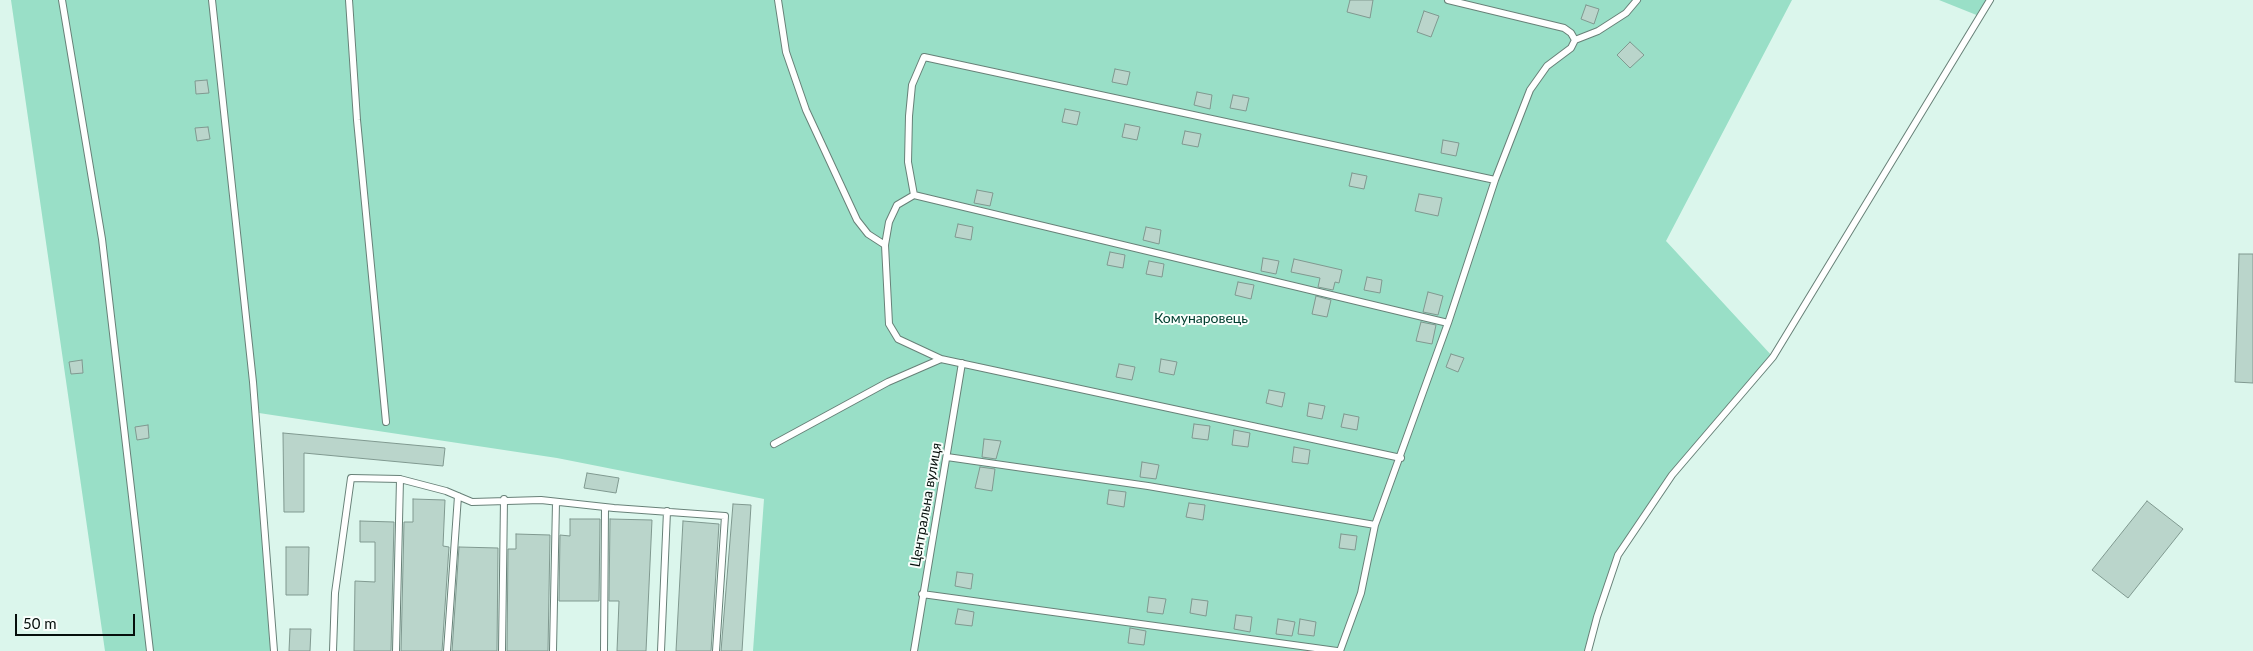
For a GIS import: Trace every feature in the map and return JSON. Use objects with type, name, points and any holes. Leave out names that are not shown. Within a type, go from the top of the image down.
[{"type":"lane","points":[[62,0],[102,239],[150,651]]},
{"type":"lane","points":[[212,0],[253,382],[274,651]]},
{"type":"lane","points":[[349,0],[357,120],[386,422]]},
{"type":"lane","points":[[778,0],[786,52],[806,110],[857,220],[868,234],[885,245]]},
{"type":"lane","points":[[1448,0],[1564,28],[1571,33],[1575,40]]},
{"type":"lane","points":[[922,594],[1339,651],[1361,592],[1375,525],[1401,458],[1448,323],[1495,180],[1530,90],[1547,66],[1571,48],[1575,40],[1598,30],[1626,13],[1638,0]]},
{"type":"lane","points":[[1588,651],[1597,617],[1618,555],[1672,476],[1772,356],[1990,0]]},
{"type":"lane","points":[[914,195],[908,162],[908,116],[912,85],[924,57],[1495,180]]},
{"type":"lane","points":[[1401,458],[941,359],[898,339],[889,324],[885,245],[889,222],[897,205],[914,195],[1448,323]]},
{"type":"lane","points":[[774,444],[888,382],[941,359]]},
{"type":"lane","name":"Центральна вулиця","points":[[914,651],[962,363]]},
{"type":"lane","points":[[947,457],[1148,486],[1375,525]]},
{"type":"lane","points":[[333,651],[335,592],[352,478],[400,479],[472,502],[504,499],[667,510],[725,516],[716,651]]},
{"type":"lane","points":[[396,651],[400,479]]},
{"type":"lane","points":[[447,651],[458,496]]},
{"type":"lane","points":[[502,651],[504,499]]},
{"type":"lane","points":[[553,651],[556,502]]},
{"type":"lane","points":[[604,651],[605,507]]},
{"type":"lane","points":[[662,651],[667,510]]},
{"type":"green space","name":"Комунаровець","points":[[11,0],[1792,0],[1666,241],[1773,357],[1672,475],[1618,555],[1588,651],[753,651],[764,499],[557,458],[259,413],[274,651],[105,651]]},
{"type":"green space","points":[[1939,0],[1990,0],[1979,16]]},
{"type":"building","points":[[1350,0],[1373,0],[1370,18],[1347,12]]},
{"type":"building","points":[[1586,5],[1599,9],[1594,24],[1581,19]]},
{"type":"building","points":[[1424,11],[1439,16],[1431,37],[1417,32]]},
{"type":"building","points":[[1630,42],[1644,55],[1630,68],[1617,55]]},
{"type":"building","points":[[1115,69],[1130,72],[1127,85],[1112,82]]},
{"type":"building","points":[[207,80],[209,93],[196,94],[195,81]]},
{"type":"building","points":[[1197,92],[1212,95],[1210,109],[1194,105]]},
{"type":"building","points":[[1233,95],[1249,98],[1246,111],[1230,108]]},
{"type":"building","points":[[1065,109],[1080,112],[1077,125],[1062,122]]},
{"type":"building","points":[[1125,124],[1140,127],[1137,140],[1122,137]]},
{"type":"building","points":[[208,127],[210,139],[197,141],[195,128]]},
{"type":"building","points":[[1185,131],[1201,134],[1198,147],[1182,144]]},
{"type":"building","points":[[1443,140],[1459,143],[1456,156],[1441,153]]},
{"type":"building","points":[[1352,173],[1367,176],[1364,189],[1349,186]]},
{"type":"building","points":[[977,190],[993,193],[990,206],[974,203]]},
{"type":"building","points":[[1419,194],[1442,198],[1438,216],[1415,211]]},
{"type":"building","points":[[958,224],[973,227],[971,240],[955,237]]},
{"type":"building","points":[[1146,227],[1161,230],[1159,244],[1143,240]]},
{"type":"building","points":[[1110,252],[1125,255],[1123,268],[1107,265]]},
{"type":"building","points":[[2239,254],[2253,254],[2253,383],[2235,382]]},
{"type":"building","points":[[1263,258],[1279,261],[1276,274],[1261,271]]},
{"type":"building","points":[[1294,259],[1342,270],[1339,283],[1335,282],[1333,290],[1318,287],[1320,278],[1291,272]]},
{"type":"building","points":[[1149,261],[1164,264],[1162,277],[1146,274]]},
{"type":"building","points":[[1367,277],[1382,280],[1380,293],[1364,290]]},
{"type":"building","points":[[1238,282],[1254,285],[1251,299],[1235,295]]},
{"type":"building","points":[[1428,292],[1443,296],[1438,315],[1423,312]]},
{"type":"building","points":[[1316,296],[1331,300],[1327,317],[1312,314]]},
{"type":"building","points":[[1421,322],[1436,325],[1432,344],[1416,341]]},
{"type":"building","points":[[1451,354],[1464,358],[1458,372],[1446,367]]},
{"type":"building","points":[[1161,359],[1177,362],[1174,375],[1159,372]]},
{"type":"building","points":[[82,360],[83,373],[71,374],[69,362]]},
{"type":"building","points":[[1119,364],[1135,367],[1132,380],[1116,377]]},
{"type":"building","points":[[1269,390],[1285,393],[1282,407],[1266,403]]},
{"type":"building","points":[[1309,403],[1325,406],[1322,419],[1307,416]]},
{"type":"building","points":[[1344,414],[1359,417],[1357,430],[1341,427]]},
{"type":"building","points":[[1194,424],[1210,426],[1208,440],[1192,438]]},
{"type":"building","points":[[148,425],[149,438],[137,440],[135,427]]},
{"type":"building","points":[[1234,430],[1250,433],[1248,447],[1232,445]]},
{"type":"building","points":[[283,433],[445,448],[443,466],[304,453],[304,512],[284,512]]},
{"type":"building","points":[[984,439],[1001,441],[996,459],[982,457]]},
{"type":"building","points":[[1294,447],[1310,450],[1308,464],[1292,462]]},
{"type":"building","points":[[1142,462],[1159,465],[1156,479],[1140,477]]},
{"type":"building","points":[[980,467],[995,469],[992,491],[975,488]]},
{"type":"building","points":[[587,473],[619,478],[616,493],[584,488]]},
{"type":"building","points":[[1109,490],[1126,492],[1124,507],[1107,504]]},
{"type":"building","points":[[413,499],[445,500],[443,546],[449,547],[442,651],[401,651],[404,522],[413,522]]},
{"type":"building","points":[[2147,501],[2183,529],[2128,598],[2092,570]]},
{"type":"building","points":[[1189,503],[1205,505],[1203,520],[1186,517]]},
{"type":"building","points":[[733,504],[751,505],[742,651],[721,651]]},
{"type":"building","points":[[570,519],[600,519],[599,601],[559,601],[560,535],[570,536]]},
{"type":"building","points":[[610,519],[652,520],[646,651],[617,651],[619,601],[609,601]]},
{"type":"building","points":[[360,521],[394,522],[391,651],[354,651],[355,581],[375,582],[375,542],[360,542]]},
{"type":"building","points":[[683,521],[719,524],[711,651],[676,651]]},
{"type":"building","points":[[516,534],[550,535],[548,651],[507,651],[508,549],[516,549]]},
{"type":"building","points":[[1341,534],[1357,536],[1355,550],[1339,548]]},
{"type":"building","points":[[286,547],[309,547],[308,595],[286,595]]},
{"type":"building","points":[[459,547],[498,548],[497,651],[452,651]]},
{"type":"building","points":[[957,572],[973,574],[971,589],[955,586]]},
{"type":"building","points":[[1149,597],[1166,599],[1163,614],[1147,612]]},
{"type":"building","points":[[1192,599],[1208,601],[1206,616],[1190,613]]},
{"type":"building","points":[[958,609],[974,612],[972,626],[955,624]]},
{"type":"building","points":[[1236,615],[1252,617],[1250,632],[1234,629]]},
{"type":"building","points":[[1278,619],[1295,622],[1292,636],[1276,634]]},
{"type":"building","points":[[1300,619],[1316,622],[1314,636],[1298,634]]},
{"type":"building","points":[[1130,628],[1146,631],[1144,645],[1128,643]]},
{"type":"building","points":[[290,629],[311,629],[310,651],[289,651]]}]
